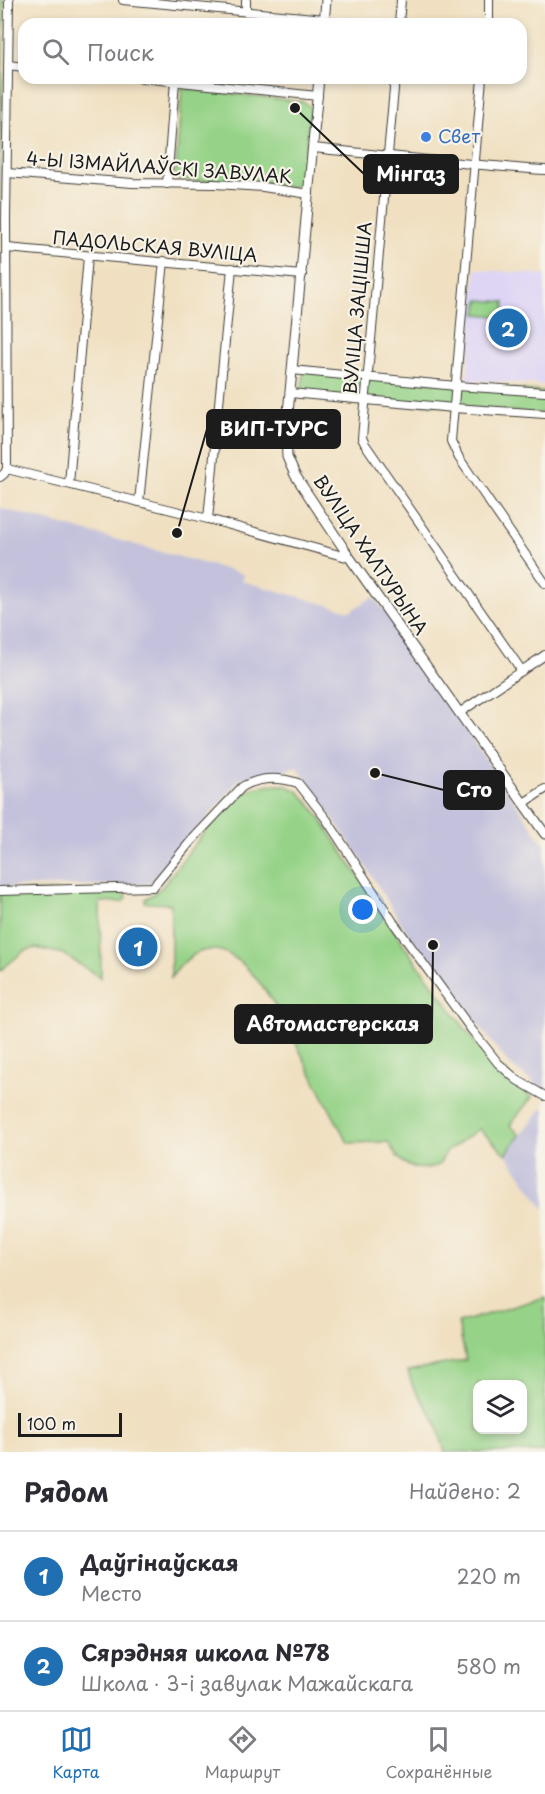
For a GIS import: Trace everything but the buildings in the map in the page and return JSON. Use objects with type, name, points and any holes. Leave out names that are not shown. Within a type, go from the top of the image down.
[{"type":"street","points":[[0,477],[7,469],[7,248],[3,217],[7,173],[9,0]]},
{"type":"street","points":[[123,0],[169,2],[299,18]]},
{"type":"street","points":[[246,0],[246,12]]},
{"type":"street","points":[[325,18],[326,0]]},
{"type":"street","points":[[400,18],[401,0]]},
{"type":"street","points":[[489,0],[489,18]]},
{"type":"street","points":[[8,65],[18,66]]},
{"type":"street","points":[[167,184],[175,84]]},
{"type":"street","points":[[204,84],[318,96]]},
{"type":"street","name":"ВУЛІЦА ХАЛТУРЫНА","points":[[319,84],[290,393],[287,457],[290,466],[350,558],[545,834]]},
{"type":"street","name":"ВУЛІЦА ЗАЦІШША","points":[[394,84],[363,441],[522,671]]},
{"type":"street","points":[[482,84],[452,441],[454,450],[545,583]]},
{"type":"street","points":[[313,148],[441,160],[475,166],[545,170]]},
{"type":"street","name":"4-Ы ІЗМАЙЛАЎСКІ ЗАВУЛАК","points":[[7,173],[167,184],[234,185],[309,194]]},
{"type":"street","name":"ПАДОЛЬСКАЯ ВУЛІЦА","points":[[7,248],[302,275]]},
{"type":"street","points":[[69,484],[88,256]]},
{"type":"street","points":[[139,502],[164,261]]},
{"type":"street","points":[[208,519],[232,268]]},
{"type":"street","points":[[292,370],[545,392]]},
{"type":"street","points":[[290,393],[545,414]]},
{"type":"street","points":[[7,469],[208,519],[350,558]]},
{"type":"street","points":[[459,713],[545,655]]},
{"type":"street","points":[[0,891],[153,887],[242,787],[253,781],[264,779],[298,783],[327,820],[393,922],[471,1029],[498,1063],[517,1080],[545,1096]]},
{"type":"street","points":[[524,803],[545,789]]},
{"type":"shaded area","points":[[476,269],[545,275],[545,385],[467,380]]},
{"type":"shaded area","points":[[0,508],[243,574],[242,581],[350,611],[373,597],[388,615],[545,846],[545,1092],[508,1063],[407,932],[361,859],[297,767],[240,779],[152,884],[0,887]]},
{"type":"shaded area","points":[[542,1108],[545,1109],[545,1210],[506,1154]]},
{"type":"green space","points":[[0,0],[4,0],[0,204]]},
{"type":"green space","points":[[182,88],[304,102],[311,107],[302,185],[290,187],[262,183],[175,180]]},
{"type":"green space","points":[[479,300],[505,302],[504,317],[477,314]]},
{"type":"green space","points":[[304,371],[545,392],[545,414],[301,394]]},
{"type":"green space","points":[[270,785],[285,785],[298,791],[314,809],[408,951],[489,1061],[509,1081],[532,1097],[510,1125],[520,1135],[506,1154],[479,1129],[446,1152],[439,1165],[430,1168],[415,1168],[403,1162],[388,1142],[348,1143],[282,1018],[250,972],[232,956],[212,950],[192,956],[171,978],[171,904],[148,903],[145,899],[164,885],[192,847],[230,805],[248,791]]},
{"type":"green space","points":[[0,891],[125,893],[127,897],[122,902],[100,902],[101,978],[63,954],[36,948],[24,951],[0,971]]},
{"type":"green space","points":[[545,1297],[545,1452],[445,1452],[436,1422],[413,1387],[408,1371],[466,1360],[458,1323]]},
{"type":"place","name":"Мінгаз","points":[[295,108]]},
{"type":"place","name":"Свет","points":[[426,137]]},
{"type":"place","name":"Сярэдняя школа №78","points":[[508,328]]},
{"type":"place","name":"ВИП-ТУРС","points":[[177,533]]},
{"type":"place","name":"Сто","points":[[375,773]]},
{"type":"place","name":"Автомастерская","points":[[433,945]]},
{"type":"place","name":"Даўгінаўская","points":[[138,947]]}]
